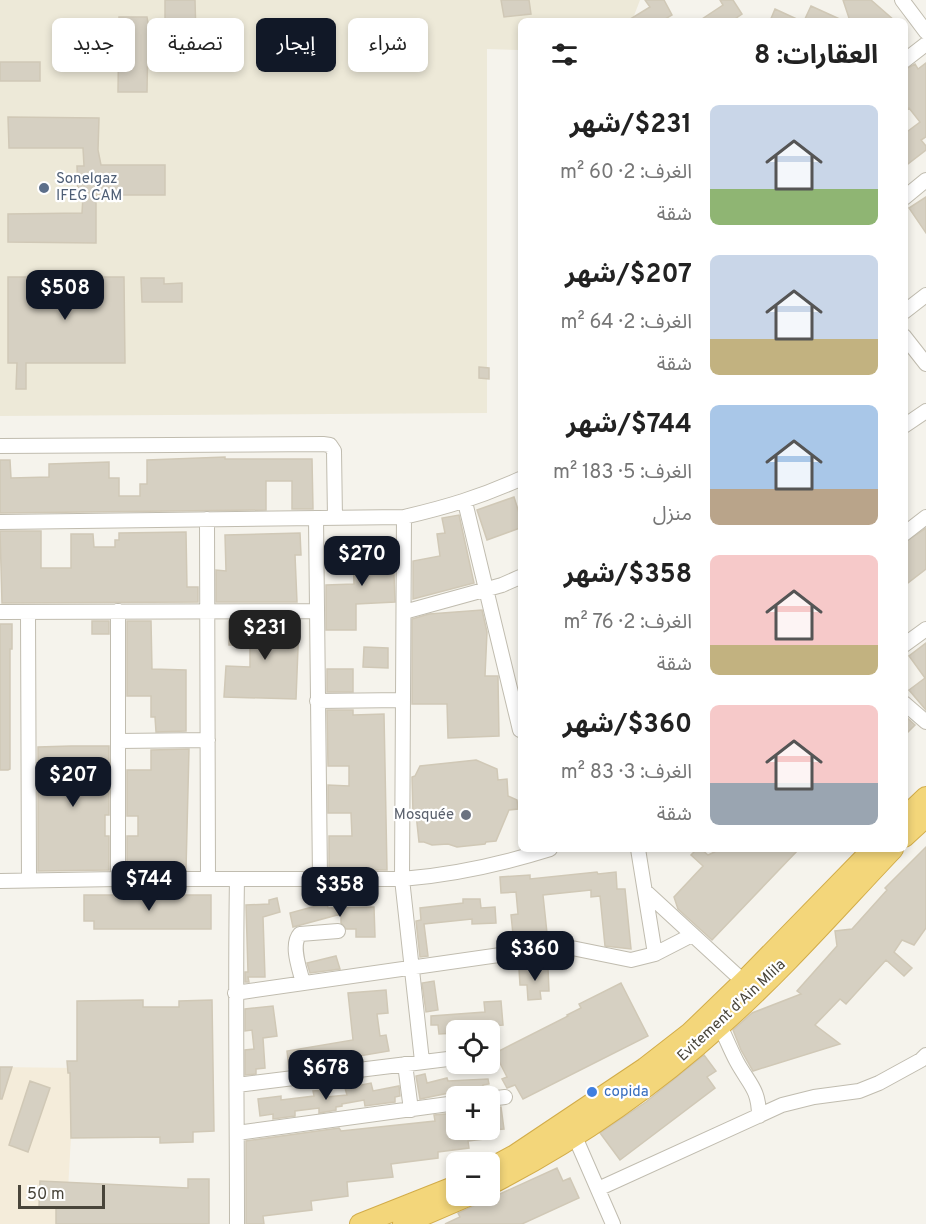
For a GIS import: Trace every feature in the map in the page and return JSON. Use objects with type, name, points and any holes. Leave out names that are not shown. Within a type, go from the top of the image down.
[{"type":"highway","points":[[908,814],[926,797]]},
{"type":"highway","points":[[908,833],[926,817]]},
{"type":"highway","name":"Evitement d'Ain Mlila","points":[[500,1177],[571,1129],[690,1033],[744,982],[870,852]]},
{"type":"highway","name":"Evitement d'Ain Mlila","points":[[500,1163],[571,1129],[609,1114],[664,1073],[720,1026],[761,987],[890,852]]},
{"type":"highway","points":[[360,1224],[446,1190]]},
{"type":"highway","points":[[403,1224],[446,1205]]},
{"type":"street","points":[[902,0],[926,32]]},
{"type":"street","points":[[908,58],[926,44]]},
{"type":"street","points":[[908,193],[926,180]]},
{"type":"street","points":[[908,309],[926,295]]},
{"type":"street","points":[[908,341],[926,364]]},
{"type":"street","points":[[908,423],[926,411]]},
{"type":"street","points":[[0,446],[323,444],[330,446],[334,451],[334,518]]},
{"type":"street","points":[[0,522],[404,517],[465,502],[518,480]]},
{"type":"street","points":[[465,502],[518,721]]},
{"type":"street","points":[[404,517],[402,879],[422,1061]]},
{"type":"street","points":[[908,531],[926,517]]},
{"type":"street","points":[[316,518],[320,879]]},
{"type":"street","points":[[207,519],[208,879]]},
{"type":"street","points":[[404,612],[487,589],[518,578]]},
{"type":"street","points":[[118,610],[118,879]]},
{"type":"street","points":[[0,612],[316,611]]},
{"type":"street","points":[[28,612],[29,880]]},
{"type":"street","points":[[908,642],[926,629]]},
{"type":"street","points":[[317,701],[403,700]]},
{"type":"street","points":[[908,706],[926,722]]},
{"type":"street","points":[[118,741],[208,740]]},
{"type":"street","points":[[0,881],[402,879],[433,877],[472,870],[536,852]]},
{"type":"street","points":[[639,852],[655,954]]},
{"type":"street","points":[[237,879],[235,993],[237,1224]]},
{"type":"street","points":[[645,891],[744,982]]},
{"type":"street","points":[[303,983],[296,939],[300,934],[338,931]]},
{"type":"street","points":[[235,993],[562,946],[631,960],[655,954],[693,935]]},
{"type":"street","points":[[720,1026],[738,1063],[756,1091],[759,1116]]},
{"type":"street","points":[[598,1190],[782,1105],[869,1087],[921,1060],[926,1055]]},
{"type":"street","points":[[237,1085],[446,1059]]},
{"type":"street","points":[[405,1064],[411,1110]]},
{"type":"street","points":[[500,1098],[505,1097]]},
{"type":"street","points":[[237,1133],[446,1105]]},
{"type":"street","points":[[571,1129],[613,1224]]},
{"type":"shaded area","points":[[0,0],[640,0],[633,18],[518,18],[518,50],[487,49],[487,413],[0,416]]},
{"type":"shaded area","points":[[0,1067],[75,1068],[66,1224],[0,1224]]},
{"type":"building","points":[[165,0],[195,0],[195,18],[165,18]]},
{"type":"building","points":[[501,0],[529,0],[531,14],[504,17]]},
{"type":"building","points":[[645,0],[664,0],[672,15],[667,18],[632,18],[650,7]]},
{"type":"building","points":[[720,0],[733,0],[742,14],[736,18],[704,18],[723,5]]},
{"type":"building","points":[[843,0],[871,0],[892,18],[849,18]]},
{"type":"building","points":[[811,6],[837,18],[805,18]]},
{"type":"building","points":[[775,9],[794,18],[771,18]]},
{"type":"building","points":[[119,17],[147,17],[147,92],[118,92],[118,72],[135,72],[135,18]]},
{"type":"building","points":[[0,62],[40,62],[40,81],[0,81]]},
{"type":"building","points":[[926,63],[926,137],[921,140],[926,150],[908,164],[908,131],[920,122],[908,109],[908,68],[915,64],[918,69]]},
{"type":"building","points":[[8,117],[99,118],[98,150],[101,165],[165,165],[165,195],[96,195],[96,243],[8,242],[8,214],[82,213],[83,196],[78,195],[77,166],[84,166],[83,148],[9,148]]},
{"type":"building","points":[[926,197],[926,233],[909,208]]},
{"type":"building","points":[[8,277],[124,277],[125,363],[26,363],[26,389],[16,389],[17,363],[8,363]]},
{"type":"building","points":[[141,278],[164,278],[164,284],[182,283],[182,302],[142,302]]},
{"type":"building","points":[[479,367],[489,368],[489,379],[479,378]]},
{"type":"building","points":[[225,457],[225,459],[312,459],[313,509],[292,509],[292,481],[266,481],[266,510],[0,513],[0,460],[10,460],[11,478],[49,477],[49,464],[109,462],[109,478],[119,478],[119,496],[140,496],[140,484],[147,484],[147,460]]},
{"type":"building","points":[[514,497],[518,510],[518,529],[487,540],[477,510]]},
{"type":"building","points":[[459,515],[474,583],[413,599],[413,561],[440,556],[437,534],[445,533],[442,518]]},
{"type":"building","points":[[926,528],[926,569],[908,583],[908,540]]},
{"type":"building","points":[[0,531],[41,531],[41,568],[71,568],[71,534],[93,534],[94,547],[115,547],[115,540],[119,540],[119,533],[186,532],[187,587],[198,587],[198,602],[2,603]]},
{"type":"building","points":[[300,533],[301,555],[295,555],[297,602],[216,602],[216,570],[226,571],[225,535]]},
{"type":"building","points":[[393,545],[395,602],[356,604],[356,630],[326,630],[326,585],[354,584],[353,549]]},
{"type":"building","points":[[482,610],[487,632],[485,676],[498,676],[499,736],[448,738],[447,704],[412,704],[412,619],[429,614]]},
{"type":"building","points":[[92,621],[109,621],[109,634],[92,634]]},
{"type":"building","points":[[127,621],[151,621],[152,669],[186,670],[186,731],[156,732],[155,717],[151,717],[151,696],[127,696]]},
{"type":"building","points":[[229,621],[299,623],[296,699],[224,697],[226,666],[250,667],[250,645],[229,645]]},
{"type":"building","points":[[0,624],[12,624],[10,769],[8,770],[0,770]]},
{"type":"building","points":[[926,643],[926,710],[909,690],[925,678],[909,656]]},
{"type":"building","points":[[364,647],[388,648],[388,668],[363,667]]},
{"type":"building","points":[[327,669],[353,669],[353,692],[327,692]]},
{"type":"building","points":[[327,710],[353,710],[353,715],[384,714],[387,870],[329,870],[329,836],[352,836],[351,813],[328,813],[328,785],[349,786],[349,766],[328,766]]},
{"type":"building","points":[[908,719],[915,725],[908,732]]},
{"type":"building","points":[[109,746],[109,815],[105,815],[105,836],[109,836],[109,870],[38,871],[38,747]]},
{"type":"building","points":[[189,749],[186,870],[127,870],[127,836],[138,836],[138,816],[127,816],[127,770],[151,770],[151,750]]},
{"type":"building","name":"Mosquée","points":[[476,760],[497,769],[498,780],[507,779],[508,796],[517,800],[518,809],[509,810],[496,841],[457,847],[448,844],[432,845],[419,842],[416,814],[413,813],[412,777],[415,776],[420,766]]},
{"type":"building","points":[[926,847],[926,928],[914,945],[902,940],[894,952],[912,968],[904,976],[886,960],[846,1004],[840,999],[815,1025],[840,1044],[753,1071],[733,1030],[752,1013],[801,994],[797,991],[837,946],[835,931],[852,929],[887,890],[885,888]]},
{"type":"building","points":[[694,852],[704,852],[708,855],[714,852],[796,852],[712,940],[678,909],[674,897],[703,866],[691,855]]},
{"type":"building","points":[[597,872],[598,874],[616,872],[617,889],[625,889],[631,949],[605,946],[600,896],[591,897],[591,890],[543,895],[547,933],[534,935],[534,941],[514,944],[511,915],[518,914],[516,892],[501,893],[500,877],[530,875],[530,879]]},
{"type":"building","points":[[84,895],[211,895],[211,929],[94,929],[94,921],[84,921]]},
{"type":"building","points":[[277,898],[280,912],[263,917],[265,977],[248,977],[249,982],[245,982],[245,972],[248,972],[246,905],[269,904],[269,900]]},
{"type":"building","points":[[463,899],[480,899],[481,908],[495,907],[496,923],[472,924],[472,919],[424,924],[428,956],[420,957],[416,921],[421,920],[420,908],[463,903]]},
{"type":"building","points":[[327,903],[328,908],[374,907],[375,937],[356,937],[356,929],[346,929],[341,923],[341,914],[293,927],[290,913]]},
{"type":"building","points":[[336,956],[340,969],[310,973],[307,963]]},
{"type":"building","points":[[548,968],[549,991],[540,991],[541,999],[528,1000],[527,985],[520,985],[519,969]]},
{"type":"building","points":[[434,981],[438,1010],[426,1012],[422,983]]},
{"type":"building","points":[[621,983],[648,1036],[523,1099],[515,1085],[507,1088],[502,1079],[507,1077],[500,1063],[500,1050],[568,1016],[581,1008],[579,1004]]},
{"type":"building","points":[[386,990],[388,1013],[377,1014],[380,1036],[386,1035],[389,1051],[289,1068],[287,1051],[353,1040],[348,993]]},
{"type":"building","points":[[143,1000],[143,1007],[179,1007],[179,1001],[212,1000],[214,1131],[193,1132],[193,1142],[160,1143],[160,1137],[71,1138],[70,1073],[68,1073],[67,1061],[77,1061],[77,1001]]},
{"type":"building","points":[[501,1001],[503,1025],[500,1025],[500,1020],[446,1020],[446,1034],[439,1034],[438,1025],[431,1025],[431,1016],[485,1012],[484,1002]]},
{"type":"building","points":[[273,1006],[277,1036],[263,1038],[265,1068],[256,1069],[256,1074],[245,1075],[245,1050],[254,1049],[252,1030],[245,1031],[245,1009]]},
{"type":"building","points":[[704,1055],[716,1071],[707,1077],[715,1088],[620,1160],[600,1133],[646,1102]]},
{"type":"building","points":[[0,1067],[12,1067],[2,1099],[0,1099]]},
{"type":"building","points":[[425,1074],[427,1083],[447,1078],[448,1081],[488,1079],[489,1084],[446,1086],[446,1094],[420,1099],[416,1076]]},
{"type":"building","points":[[30,1081],[50,1088],[28,1152],[9,1145]]},
{"type":"building","points":[[371,1083],[373,1091],[399,1086],[400,1096],[395,1097],[395,1102],[365,1106],[364,1100],[342,1104],[336,1107],[336,1110],[319,1113],[319,1108],[295,1111],[295,1116],[273,1119],[273,1114],[260,1116],[258,1099],[281,1096],[281,1100],[314,1096],[313,1091],[325,1090],[326,1097],[347,1095],[345,1088]]},
{"type":"building","points":[[501,1107],[504,1129],[500,1129]]},
{"type":"building","points":[[446,1114],[446,1140],[476,1140],[468,1141],[469,1148],[438,1152],[438,1158],[391,1164],[393,1177],[347,1182],[348,1196],[311,1201],[312,1210],[263,1216],[264,1224],[246,1224],[246,1141],[339,1128],[341,1131],[435,1121],[434,1115]]},
{"type":"building","points":[[557,1168],[563,1181],[570,1178],[579,1198],[522,1224],[445,1224],[460,1217],[458,1213],[473,1206],[500,1206],[500,1194]]},
{"type":"building","points":[[188,1179],[209,1179],[209,1224],[56,1224],[56,1208],[39,1207],[40,1181],[188,1188]]},
{"type":"place","name":"Sonelgaz IFEG CAM","points":[[44,188]]},
{"type":"place","name":"Mosquée","points":[[466,815]]},
{"type":"place","name":"copida","points":[[592,1092]]}]
